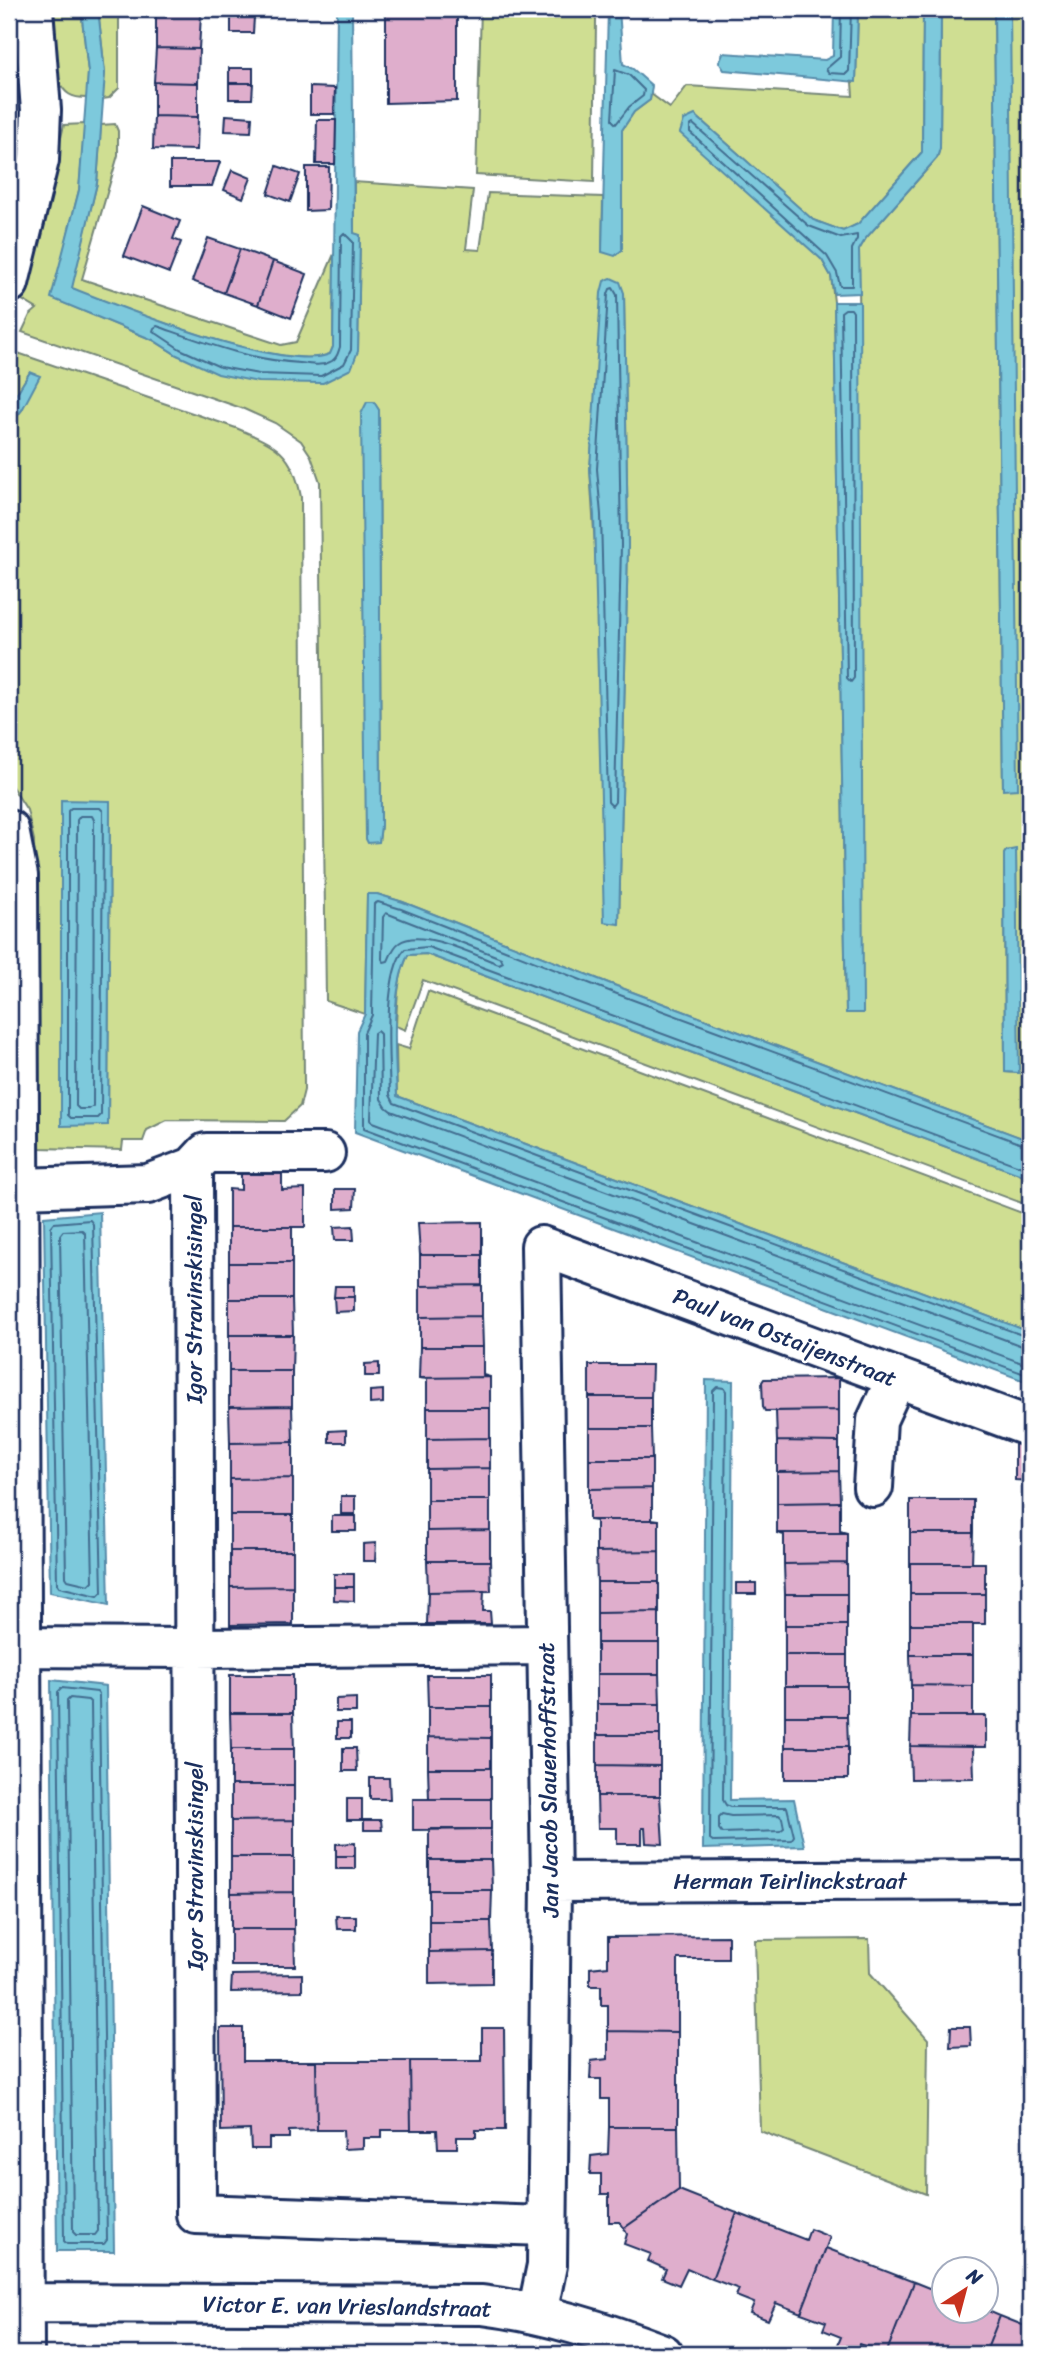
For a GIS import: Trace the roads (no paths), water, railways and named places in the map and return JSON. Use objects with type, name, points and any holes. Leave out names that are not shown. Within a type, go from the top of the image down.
[{"type":"street","points":[[9,283],[38,160],[41,110],[33,9]]},
{"type":"street","points":[[9,830],[19,876],[15,2222],[16,2303],[24,2354]]},
{"type":"street","name":"Igor Stravinskisingel","points":[[20,1188],[148,1184],[193,1167],[206,1153],[325,1153]]},
{"type":"street","name":"Igor Stravinskisingel","points":[[193,1167],[196,2214],[546,2226]]},
{"type":"street","name":"Paul van Ostaijenstraat","points":[[541,1246],[1030,1427]]},
{"type":"street","name":"Jan Jacob Slauerhoffstraat","points":[[537,2314],[547,2265],[551,1882],[541,1246]]},
{"type":"street","points":[[873,1487],[877,1420],[896,1379]]},
{"type":"street","points":[[15,1647],[547,1645]]},
{"type":"street","name":"Herman Teirlinckstraat","points":[[551,1882],[1030,1880]]},
{"type":"street","name":"Victor E. van Vrieslandstraat","points":[[16,2303],[482,2305],[537,2314],[603,2331],[663,2354]]},
{"type":"water","points":[[81,9],[98,9],[105,73],[97,183],[72,288],[203,336],[277,355],[308,357],[330,354],[333,347],[337,9],[352,9],[354,233],[360,235],[358,351],[351,369],[323,383],[258,382],[218,374],[177,355],[153,340],[51,298],[79,190],[88,72]]},
{"type":"water","points":[[608,9],[619,9],[623,64],[652,86],[650,100],[634,112],[622,130],[622,250],[615,256],[602,252]]},
{"type":"water","points":[[834,9],[858,9],[856,82],[724,70],[719,62],[723,53],[825,60],[833,56]]},
{"type":"water","points":[[923,9],[941,9],[940,148],[937,158],[866,238],[859,250],[860,293],[834,294],[831,276],[822,260],[680,133],[684,120],[695,115],[813,220],[843,231],[858,224],[922,152]]},
{"type":"water","points":[[994,9],[1010,9],[1018,789],[1003,790]]},
{"type":"water","points":[[611,278],[620,282],[624,293],[628,545],[619,924],[604,922],[594,515],[590,469],[601,293],[604,281]]},
{"type":"water","points":[[834,302],[860,302],[863,1013],[846,1013]]},
{"type":"water","points":[[30,372],[40,376],[22,410],[9,426],[9,406]]},
{"type":"water","points":[[367,402],[374,402],[379,410],[381,825],[379,842],[368,843],[361,414]]},
{"type":"water","points":[[61,800],[110,801],[108,1125],[61,1126]]},
{"type":"water","points":[[1016,849],[1019,1073],[1005,1072],[1004,854]]},
{"type":"water","points":[[367,894],[377,894],[403,902],[611,984],[1030,1141],[1030,1178],[426,954],[408,955],[402,970],[395,1024],[397,1096],[1030,1332],[1030,1383],[355,1132],[357,1031],[365,1014]]},
{"type":"water","points":[[100,1212],[109,1605],[50,1592],[44,1217]]},
{"type":"water","points":[[706,1380],[733,1381],[730,1800],[794,1799],[804,1846],[703,1849]]},
{"type":"water","points":[[51,1680],[106,1686],[114,2251],[57,2251]]}]
